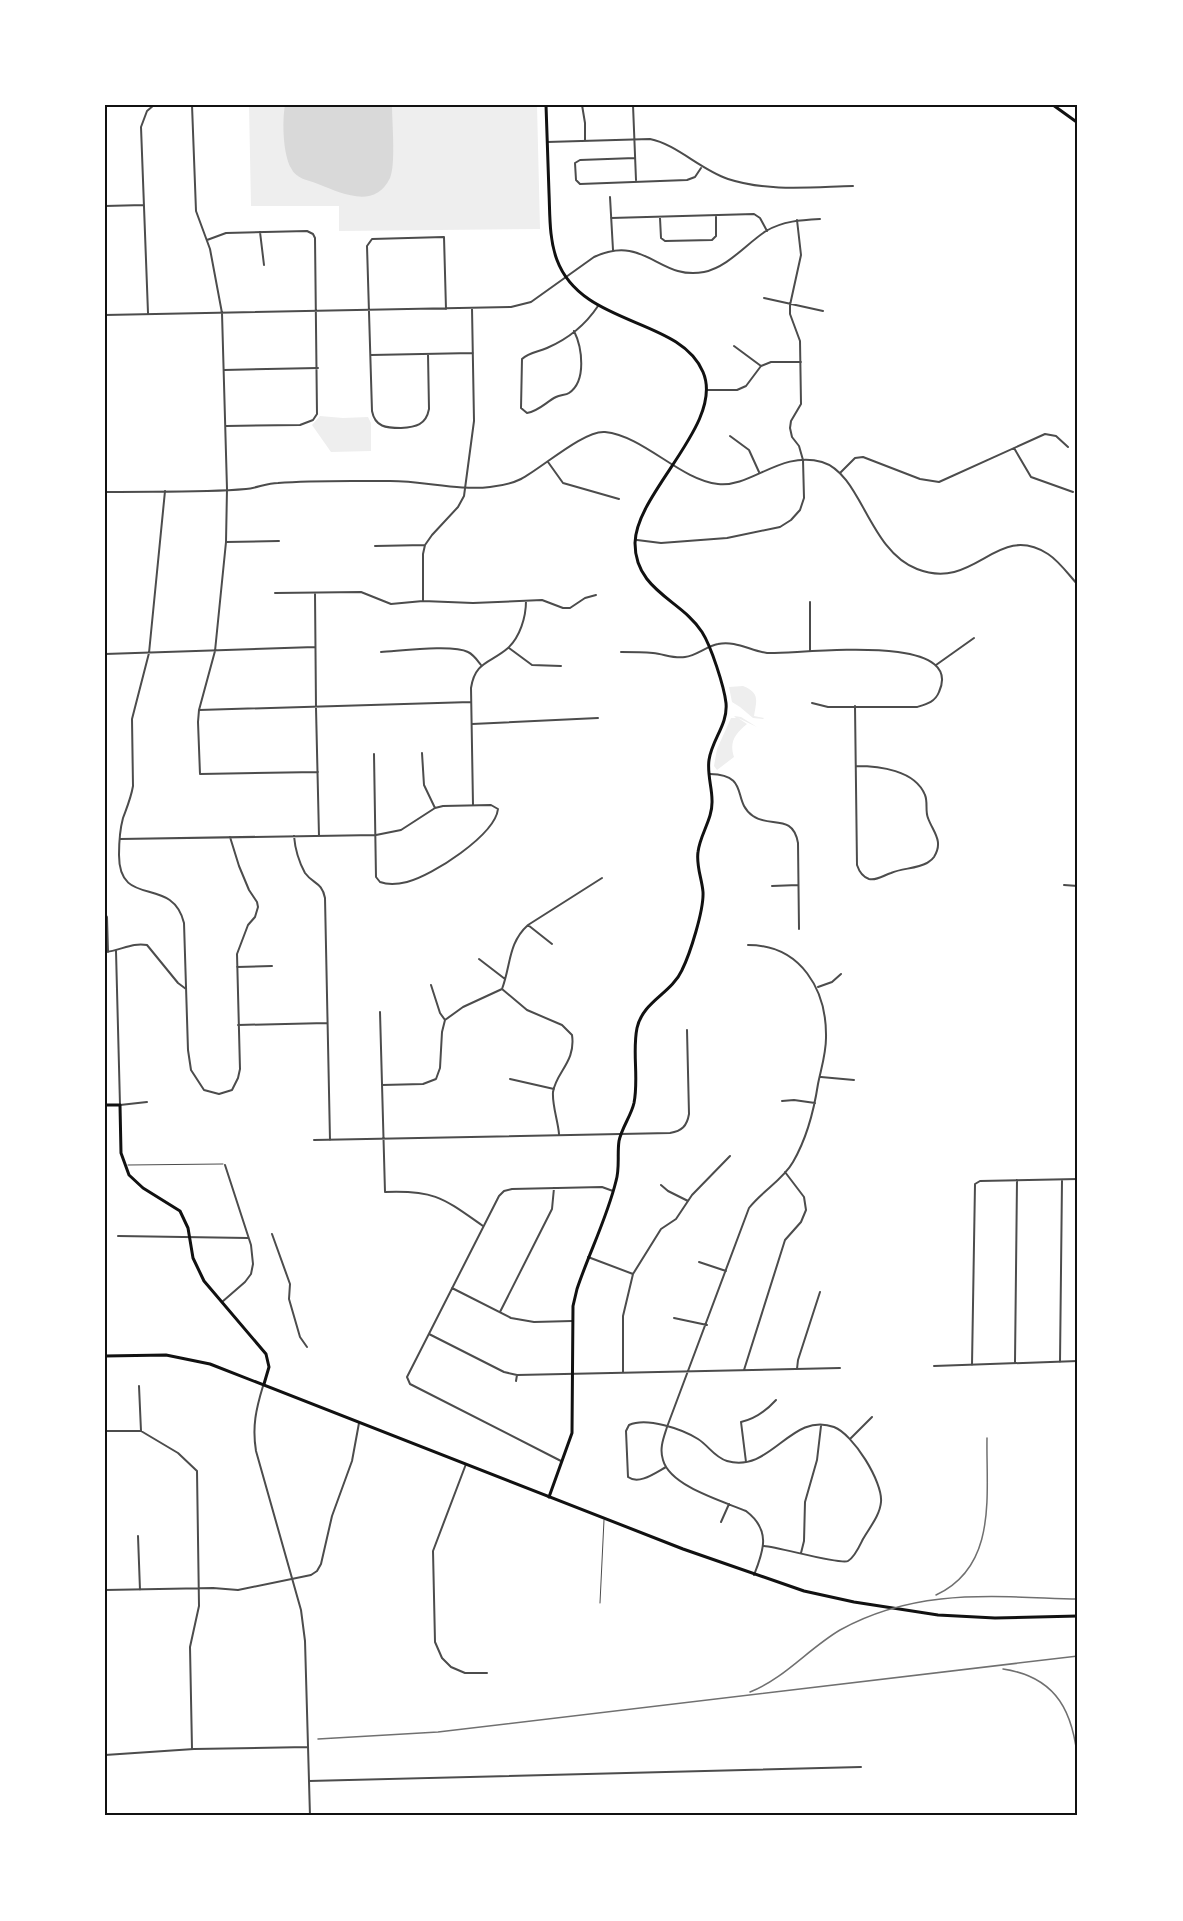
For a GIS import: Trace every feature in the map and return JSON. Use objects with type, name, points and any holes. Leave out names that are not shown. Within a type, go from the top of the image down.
[{"type":"main road","points":[[546,105],[551,236],[557,260],[566,277],[575,289],[598,306],[681,345],[693,356],[703,372],[707,390],[701,416],[641,517],[635,540],[636,556],[646,578],[702,631],[724,690],[726,707],[723,726],[710,753],[712,810],[700,843],[698,856],[703,894],[701,912],[681,972],[674,983],[648,1005],[642,1015],[636,1041],[634,1102],[621,1134],[617,1179],[577,1289],[572,1321],[572,1433],[549,1497]]},
{"type":"main road","points":[[1053,105],[1078,123]]},
{"type":"main road","points":[[105,1105],[120,1105],[124,1165],[136,1182],[180,1212],[186,1219],[193,1258],[204,1281],[266,1354],[269,1367],[264,1384]]},
{"type":"main road","points":[[105,1356],[179,1357],[210,1364],[549,1497],[754,1575],[804,1591],[854,1602],[938,1615],[995,1618],[1078,1616]]},
{"type":"street","points":[[148,314],[141,127],[147,111],[154,105]]},
{"type":"street","points":[[192,105],[196,211],[207,240],[222,313],[227,489],[226,542],[215,651],[199,710],[200,774],[318,772]]},
{"type":"street","points":[[582,105],[585,141]]},
{"type":"street","points":[[633,105],[636,181]]},
{"type":"street","points":[[547,142],[634,139],[661,141],[701,167],[728,179],[749,184],[780,188],[853,186]]},
{"type":"street","points":[[635,158],[580,159],[575,163],[576,180],[580,183],[691,179],[701,167]]},
{"type":"street","points":[[610,197],[613,250]]},
{"type":"street","points":[[105,206],[145,205]]},
{"type":"street","points":[[611,218],[754,214],[760,218],[767,231]]},
{"type":"street","points":[[660,217],[661,238],[665,242],[712,240],[716,236],[716,216]]},
{"type":"street","points":[[105,315],[511,307],[531,302],[594,257],[613,250],[628,249],[671,269],[689,273],[705,272],[781,224],[797,220],[820,219]]},
{"type":"street","points":[[635,540],[661,543],[727,538],[780,527],[800,510],[804,498],[803,460],[790,428],[791,420],[801,404],[800,341],[790,314],[790,304],[801,255],[797,220]]},
{"type":"street","points":[[207,240],[226,233],[307,231],[315,238],[318,408],[313,420],[300,425],[226,426]]},
{"type":"street","points":[[260,232],[264,265]]},
{"type":"street","points":[[428,354],[429,409],[427,417],[414,427],[381,426],[376,422],[372,411],[367,246],[372,239],[444,237],[446,309]]},
{"type":"street","points":[[764,298],[823,311]]},
{"type":"street","points":[[574,331],[579,342],[581,371],[578,382],[570,392],[556,397],[534,412],[527,412],[521,408],[522,359],[527,354],[554,345],[588,321],[598,306]]},
{"type":"street","points":[[423,601],[424,545],[458,507],[464,496],[474,421],[472,308]]},
{"type":"street","points":[[734,346],[761,366]]},
{"type":"street","points":[[371,355],[473,353]]},
{"type":"street","points":[[707,390],[737,390],[746,386],[761,366],[771,362],[801,362]]},
{"type":"street","points":[[224,370],[318,368]]},
{"type":"street","points":[[105,492],[245,489],[278,483],[411,480],[465,487],[490,487],[519,481],[588,436],[603,432],[622,436],[702,480],[719,484],[737,483],[780,464],[803,460],[821,462],[840,472],[887,549],[901,561],[917,569],[937,574],[957,573],[975,565],[998,550],[1014,544],[1031,545],[1051,555],[1078,585]]},
{"type":"street","points":[[840,472],[855,459],[863,457],[920,479],[939,482],[1045,434],[1056,436],[1068,447]]},
{"type":"street","points":[[730,436],[749,450],[759,472]]},
{"type":"street","points":[[1014,448],[1031,477],[1073,492]]},
{"type":"street","points":[[548,462],[563,483],[620,499]]},
{"type":"street","points":[[165,491],[149,652],[132,719],[133,786],[132,797],[123,819],[120,864],[130,885],[136,889],[162,894],[177,905],[182,913],[189,1061],[195,1078],[204,1090],[219,1094],[232,1090],[240,1069],[238,946],[248,925],[255,917],[258,907],[239,866],[230,837]]},
{"type":"street","points":[[226,542],[279,541]]},
{"type":"street","points":[[375,546],[424,545]]},
{"type":"street","points":[[275,593],[361,592],[391,604],[423,601],[473,603],[542,600],[556,606],[570,608],[585,598],[596,595]]},
{"type":"street","points":[[315,593],[319,836]]},
{"type":"street","points":[[473,805],[472,678],[481,666],[509,648],[525,619],[526,601]]},
{"type":"street","points":[[810,602],[810,651]]},
{"type":"street","points":[[936,665],[974,638]]},
{"type":"street","points":[[621,652],[688,657],[708,648],[729,643],[768,653],[871,649],[921,656],[936,665],[941,675],[941,686],[937,696],[929,704],[917,707],[825,706],[812,703]]},
{"type":"street","points":[[105,654],[315,646]]},
{"type":"street","points":[[509,648],[532,665],[561,666]]},
{"type":"street","points":[[381,652],[464,650],[474,656],[481,666]]},
{"type":"street","points":[[199,710],[471,702]]},
{"type":"street","points":[[855,706],[857,865],[862,874],[869,879],[876,879],[892,872],[926,864],[932,860],[937,849],[938,838],[928,818],[924,792],[914,781],[904,775],[876,766],[856,766]]},
{"type":"street","points":[[472,724],[598,718]]},
{"type":"street","points":[[422,753],[424,785],[435,808]]},
{"type":"street","points":[[120,839],[376,835],[401,830],[435,808],[443,806],[491,805],[498,809],[497,817],[472,846],[419,878],[406,883],[385,884],[380,882],[376,877],[376,835],[374,754]]},
{"type":"street","points":[[709,774],[724,775],[732,779],[753,816],[782,823],[792,829],[797,840],[799,929]]},
{"type":"street","points":[[294,836],[299,859],[306,873],[324,891],[330,1140]]},
{"type":"street","points":[[382,1085],[423,1084],[436,1079],[440,1068],[445,1020],[463,1007],[502,989],[515,940],[528,925],[602,878]]},
{"type":"street","points":[[772,886],[798,885]]},
{"type":"street","points":[[1065,885],[1078,886]]},
{"type":"street","points":[[105,914],[107,917],[106,952],[138,944],[147,945],[186,989]]},
{"type":"street","points":[[528,925],[552,944]]},
{"type":"street","points":[[748,945],[780,950],[806,971],[816,988],[826,1034],[820,1077],[810,1124],[797,1154],[785,1172],[757,1197],[749,1208],[667,1427],[661,1450],[669,1473],[682,1483],[754,1518],[763,1534],[764,1546],[754,1575]]},
{"type":"street","points":[[116,951],[120,1105],[147,1102]]},
{"type":"street","points":[[479,959],[506,980]]},
{"type":"street","points":[[237,967],[272,966]]},
{"type":"street","points":[[816,988],[832,982],[841,974]]},
{"type":"street","points":[[432,985],[440,1012],[445,1020]]},
{"type":"street","points":[[502,989],[526,1010],[562,1025],[572,1035],[571,1055],[554,1089],[560,1135]]},
{"type":"street","points":[[380,1012],[385,1192],[413,1191],[432,1195],[452,1205],[483,1226]]},
{"type":"street","points":[[238,1025],[327,1023]]},
{"type":"street","points":[[314,1140],[679,1131],[685,1127],[689,1114],[687,1030]]},
{"type":"street","points":[[820,1077],[854,1080]]},
{"type":"street","points":[[510,1079],[554,1089]]},
{"type":"street","points":[[782,1101],[815,1103]]},
{"type":"street","points":[[623,1372],[624,1303],[633,1274],[647,1254],[656,1235],[676,1220],[688,1201],[730,1156]]},
{"type":"street","points":[[222,1302],[241,1287],[250,1275],[253,1256],[225,1165]]},
{"type":"street","points":[[744,1370],[785,1240],[801,1222],[806,1210],[804,1197],[785,1172]]},
{"type":"street","points":[[972,1365],[975,1184],[980,1181],[1078,1179]]},
{"type":"street","points":[[1015,1362],[1017,1180]]},
{"type":"street","points":[[1060,1362],[1062,1180]]},
{"type":"street","points":[[661,1185],[688,1201]]},
{"type":"street","points":[[562,1461],[410,1384],[407,1377],[483,1226],[504,1191],[602,1187],[613,1191]]},
{"type":"street","points":[[500,1312],[552,1209],[554,1188]]},
{"type":"street","points":[[272,1234],[290,1284],[290,1299],[300,1337],[307,1347]]},
{"type":"street","points":[[118,1236],[248,1238]]},
{"type":"street","points":[[588,1257],[633,1274]]},
{"type":"street","points":[[699,1262],[726,1271]]},
{"type":"street","points":[[452,1288],[522,1321],[572,1321]]},
{"type":"street","points":[[797,1369],[820,1292]]},
{"type":"street","points":[[674,1318],[707,1325]]},
{"type":"street","points":[[429,1334],[504,1372],[517,1375],[840,1368]]},
{"type":"street","points":[[934,1366],[1078,1361]]},
{"type":"street","points":[[516,1382],[517,1375]]},
{"type":"street","points":[[264,1384],[256,1408],[253,1434],[301,1610],[305,1641],[310,1816]]},
{"type":"street","points":[[140,1386],[141,1431]]},
{"type":"street","points":[[746,1462],[741,1422],[761,1414],[776,1400]]},
{"type":"street","points":[[851,1438],[872,1417]]},
{"type":"street","points":[[105,1590],[199,1588],[243,1590],[311,1575],[321,1564],[331,1524],[352,1461],[359,1422]]},
{"type":"street","points":[[666,1467],[638,1480],[628,1477],[626,1431],[628,1425],[653,1423],[667,1427],[697,1438],[725,1460],[746,1462],[761,1458],[801,1428],[832,1426],[851,1438],[864,1459],[881,1496],[878,1515],[851,1559],[841,1563],[764,1546]]},
{"type":"street","points":[[801,1553],[804,1541],[806,1502],[817,1460],[821,1425]]},
{"type":"street","points":[[105,1431],[141,1431],[178,1453],[197,1471],[199,1609],[190,1647],[192,1749]]},
{"type":"street","points":[[466,1464],[433,1551],[435,1642],[442,1658],[451,1667],[465,1673],[487,1673]]},
{"type":"street","points":[[721,1522],[729,1504]]},
{"type":"street","points":[[138,1536],[140,1590]]},
{"type":"street","points":[[105,1755],[192,1749],[308,1747]]},
{"type":"street","points":[[309,1781],[861,1767]]},
{"type":"lane","points":[[124,1165],[225,1165]]},
{"type":"lane","points":[[600,1603],[604,1518]]},
{"type":"shaded area","points":[[249,105],[537,105],[540,229],[339,231],[339,206],[251,206]]},
{"type":"shaded area","points":[[285,105],[392,105],[393,164],[390,178],[384,188],[376,194],[357,196],[296,175],[288,162],[285,146],[283,128]]},
{"type":"shaded area","points":[[320,416],[368,417],[371,423],[371,451],[331,452],[312,425]]},
{"type":"shaded area","points":[[743,686],[755,695],[754,716],[763,719],[753,718],[732,702],[729,687]]},
{"type":"shaded area","points":[[734,716],[741,717],[757,727],[738,718],[747,724],[734,739],[732,747],[734,757],[717,770],[714,766],[717,749],[731,718],[736,718]]},
{"type":"railway","points":[[936,1595],[956,1582],[970,1566],[979,1548],[987,1505],[987,1438]]},
{"type":"railway","points":[[750,1692],[774,1679],[840,1630],[869,1616],[898,1607],[957,1598],[1078,1599]]},
{"type":"railway","points":[[318,1739],[438,1732],[1078,1656]]},
{"type":"railway","points":[[1003,1669],[1022,1673],[1037,1680],[1050,1689],[1060,1701],[1072,1729],[1078,1764]]}]
